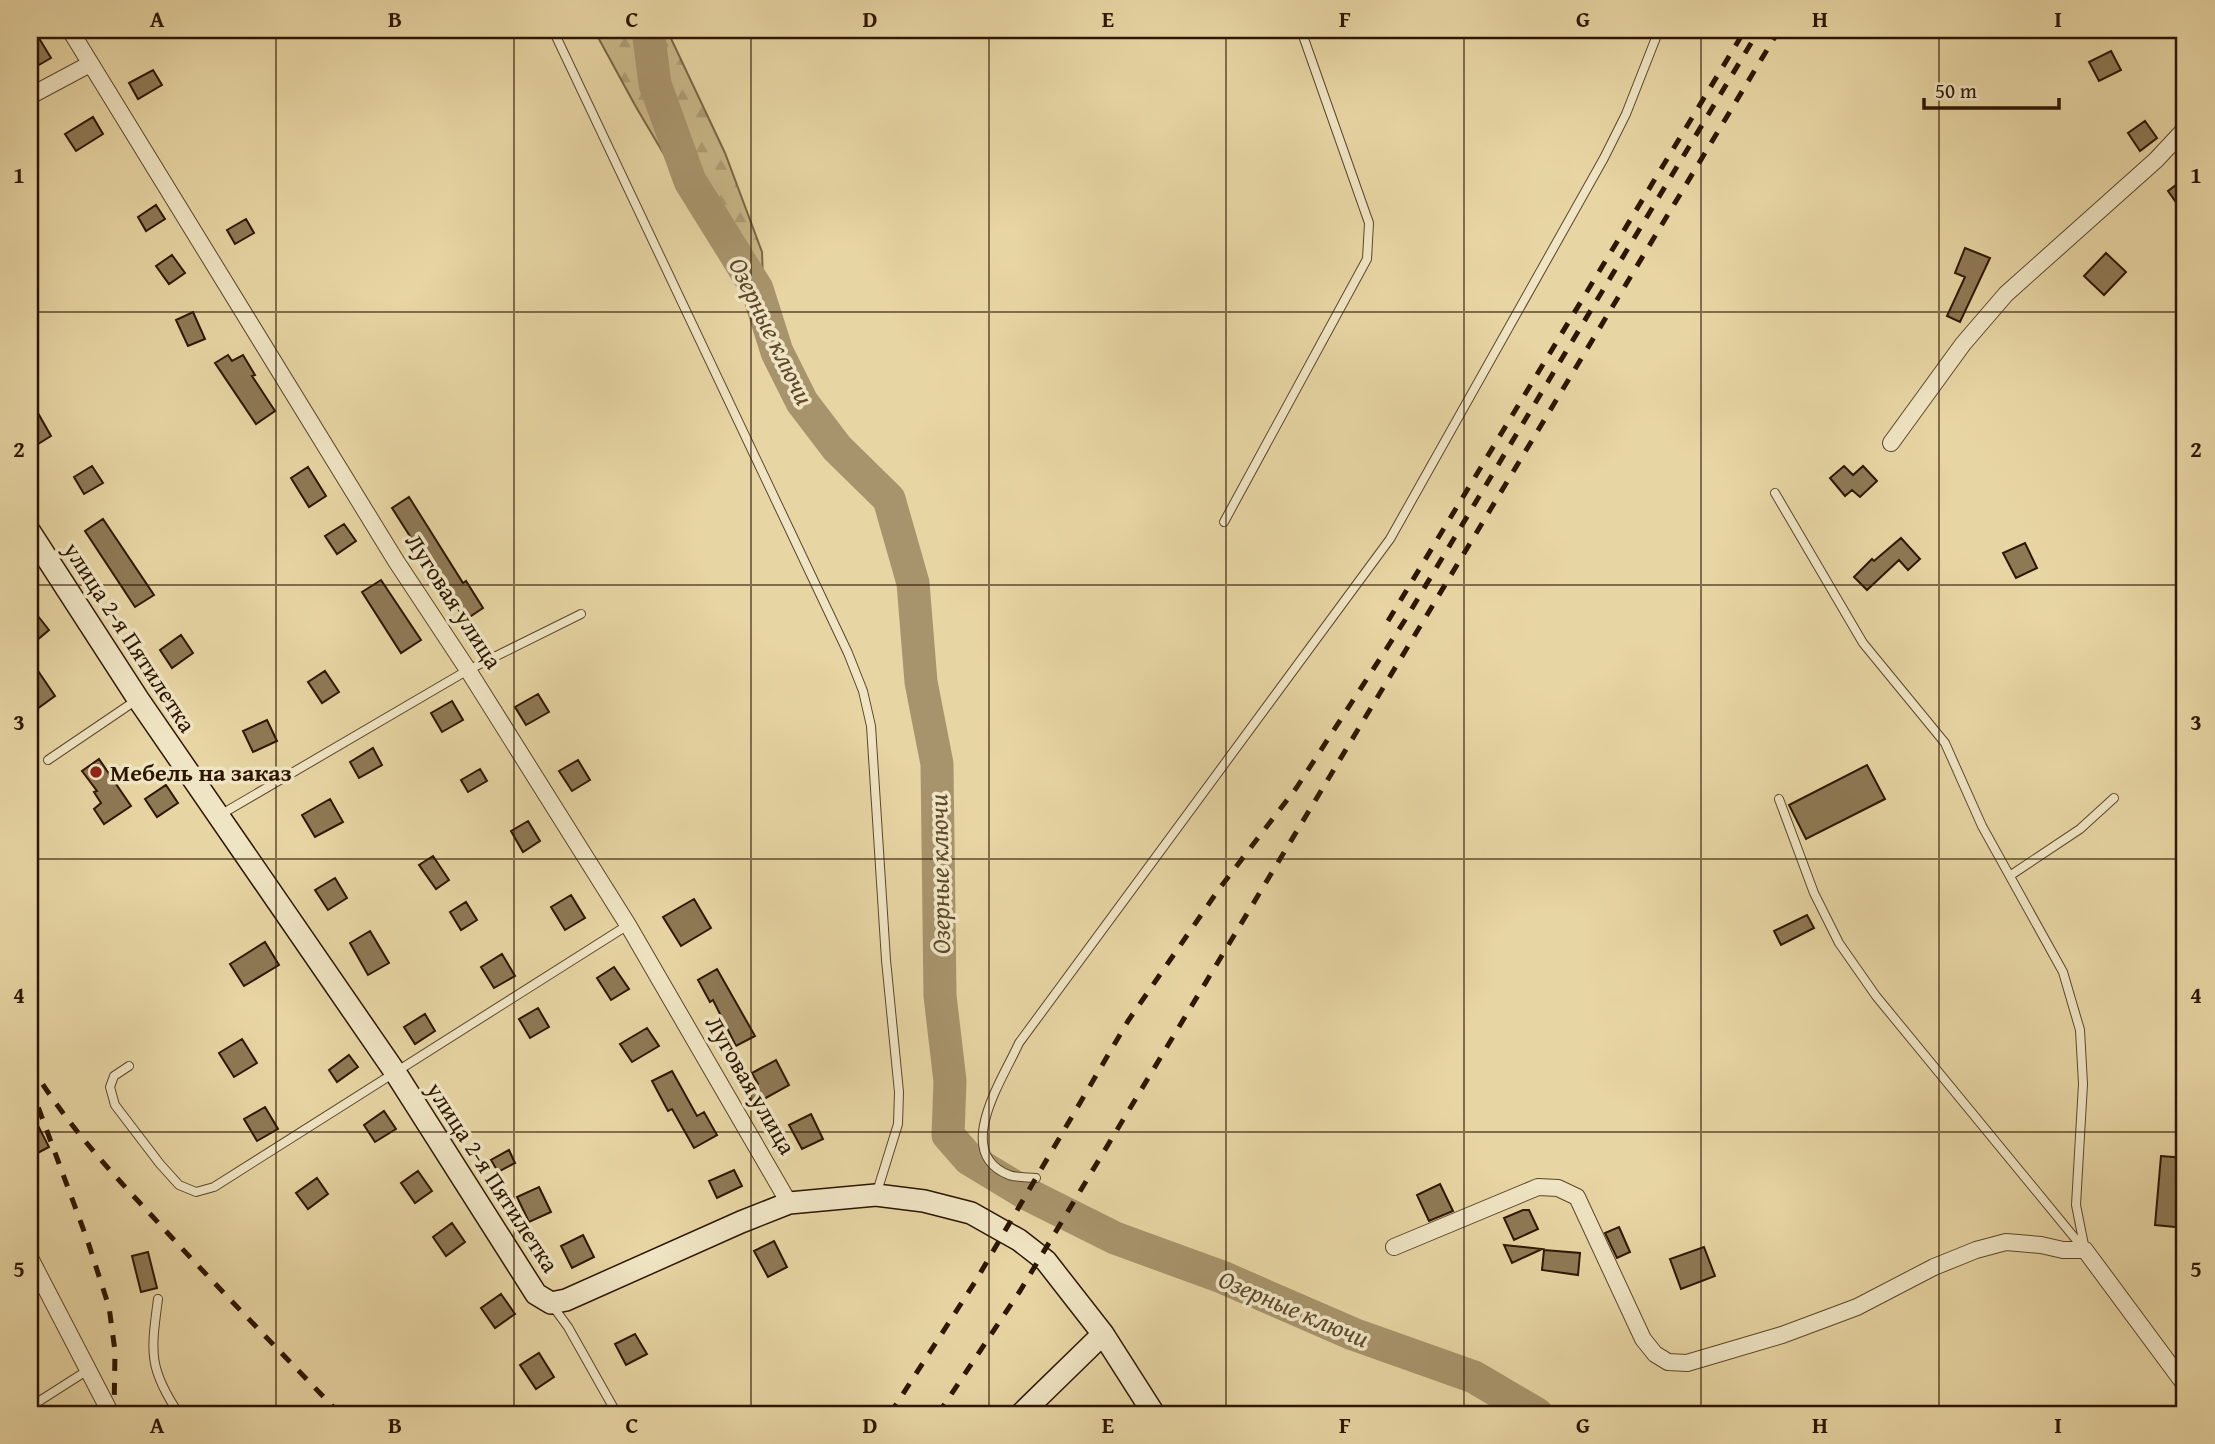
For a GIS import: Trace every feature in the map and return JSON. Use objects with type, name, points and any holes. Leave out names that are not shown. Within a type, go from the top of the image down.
[{"type":"main road","name":"улица 2-я Пятилетка","points":[[34,547],[395,1072],[536,1294],[551,1303],[566,1300],[789,1203],[876,1195],[924,1200],[971,1213],[1019,1240],[1046,1261],[1102,1334]]},
{"type":"main road","points":[[1021,1414],[1102,1334],[1154,1414]]},
{"type":"street","name":"Луговая улица","points":[[70,30],[396,561],[468,670],[628,925],[789,1203]]},
{"type":"street","points":[[30,96],[90,64]]},
{"type":"street","points":[[1891,443],[1963,344],[2006,293],[2156,160],[2185,129]]},
{"type":"street","points":[[1394,1247],[1538,1187],[1558,1188],[1577,1197],[1643,1339],[1655,1354],[1668,1362],[1687,1363],[1782,1335],[1857,1307],[1934,1267],[1976,1250],[2006,1242],[2063,1250],[2085,1250],[2185,1385]]},
{"type":"street","points":[[30,1258],[111,1414]]},
{"type":"lane","points":[[554,30],[848,653],[863,691],[871,726],[886,960],[899,1092],[898,1124],[876,1195]]},
{"type":"lane","points":[[1224,522],[1367,259],[1369,223],[1301,30]]},
{"type":"lane","points":[[1036,1178],[1010,1175],[988,1160],[981,1139],[985,1117],[1019,1043],[1390,540],[1604,158],[1626,114],[1659,30]]},
{"type":"lane","points":[[1775,493],[1863,643],[1945,743],[1982,826],[2063,972],[2080,1030],[2083,1084],[2076,1205],[2085,1250]]},
{"type":"lane","points":[[218,816],[468,670],[581,614]]},
{"type":"lane","points":[[48,761],[138,699]]},
{"type":"lane","points":[[2011,875],[2080,829],[2114,798]]},
{"type":"lane","points":[[1779,799],[1814,893],[1839,943],[1876,996],[2085,1250]]},
{"type":"lane","points":[[129,1066],[114,1076],[110,1087],[115,1105],[178,1185],[196,1192],[214,1187],[628,925]]},
{"type":"lane","points":[[158,1299],[152,1348],[154,1370],[178,1414]]},
{"type":"lane","points":[[551,1303],[568,1327],[617,1414]]},
{"type":"lane","points":[[30,1407],[88,1370]]},
{"type":"green space","points":[[594,30],[667,30],[725,153],[762,252],[763,279],[751,287],[739,281],[636,107]]},
{"type":"building","points":[[30,30],[34,30],[51,58],[30,70]]},
{"type":"building","points":[[2111,51],[2121,70],[2099,81],[2089,62]]},
{"type":"building","points":[[153,70],[162,85],[138,99],[129,83]]},
{"type":"building","points":[[93,117],[103,134],[76,151],[65,134]]},
{"type":"building","points":[[2145,121],[2157,138],[2140,151],[2128,133]]},
{"type":"building","points":[[2185,178],[2185,215],[2168,191]]},
{"type":"building","points":[[156,205],[165,219],[146,231],[138,217]]},
{"type":"building","points":[[246,219],[254,233],[235,244],[227,230]]},
{"type":"building","points":[[1965,248],[1990,258],[1960,322],[1947,316],[1965,277],[1955,273]]},
{"type":"building","points":[[2106,253],[2126,272],[2104,295],[2084,276]]},
{"type":"building","points":[[172,255],[185,273],[169,284],[156,266]]},
{"type":"building","points":[[193,312],[205,339],[188,346],[176,320]]},
{"type":"building","points":[[228,355],[232,361],[243,355],[255,375],[252,376],[275,411],[256,424],[215,363]]},
{"type":"building","points":[[30,399],[51,436],[30,449]]},
{"type":"building","points":[[92,466],[103,483],[84,494],[74,477]]},
{"type":"building","points":[[1844,466],[1853,475],[1863,466],[1877,481],[1860,497],[1852,490],[1845,496],[1830,478]]},
{"type":"building","points":[[308,467],[326,496],[309,507],[291,478]]},
{"type":"building","points":[[409,497],[463,583],[466,581],[483,608],[465,620],[448,592],[451,590],[433,562],[426,567],[417,554],[420,552],[392,508]]},
{"type":"building","points":[[103,519],[154,595],[135,607],[85,531]]},
{"type":"building","points":[[344,524],[356,541],[337,554],[325,536]]},
{"type":"building","points":[[1901,538],[1920,559],[1908,570],[1899,560],[1867,590],[1854,577],[1872,559],[1874,561]]},
{"type":"building","points":[[2025,543],[2037,568],[2016,578],[2003,553]]},
{"type":"building","points":[[381,580],[421,640],[401,653],[362,592]]},
{"type":"building","points":[[30,606],[49,630],[30,646]]},
{"type":"building","points":[[181,635],[193,653],[172,668],[160,650]]},
{"type":"building","points":[[30,659],[55,696],[30,714]]},
{"type":"building","points":[[325,671],[339,692],[322,703],[308,682]]},
{"type":"building","points":[[538,694],[549,712],[526,725],[515,707]]},
{"type":"building","points":[[452,701],[463,720],[442,732],[431,713]]},
{"type":"building","points":[[267,720],[277,741],[253,752],[243,731]]},
{"type":"building","points":[[373,748],[382,765],[359,778],[350,762]]},
{"type":"building","points":[[99,759],[131,806],[104,824],[94,809],[101,803],[94,792],[97,791],[82,771]]},
{"type":"building","points":[[578,760],[590,780],[572,791],[559,771]]},
{"type":"building","points":[[1867,765],[1885,799],[1806,839],[1789,805]]},
{"type":"building","points":[[480,769],[487,781],[468,792],[461,780]]},
{"type":"building","points":[[166,785],[178,803],[157,817],[145,799]]},
{"type":"building","points":[[330,799],[343,822],[315,837],[302,815]]},
{"type":"building","points":[[528,821],[540,841],[523,852],[511,831]]},
{"type":"building","points":[[433,856],[449,880],[436,889],[419,865]]},
{"type":"building","points":[[335,878],[347,898],[328,910],[315,890]]},
{"type":"building","points":[[571,895],[585,918],[565,930],[551,907]]},
{"type":"building","points":[[694,899],[711,928],[681,946],[663,917]]},
{"type":"building","points":[[466,902],[477,920],[461,930],[450,912]]},
{"type":"building","points":[[1807,915],[1814,928],[1781,945],[1774,931]]},
{"type":"building","points":[[370,931],[389,963],[368,975],[350,943]]},
{"type":"building","points":[[265,942],[279,965],[244,986],[230,964]]},
{"type":"building","points":[[502,954],[515,976],[494,988],[481,967]]},
{"type":"building","points":[[614,967],[629,989],[611,1000],[597,978]]},
{"type":"building","points":[[717,969],[755,1036],[736,1046],[713,1000],[710,1002],[698,980]]},
{"type":"building","points":[[538,1008],[549,1027],[530,1038],[519,1019]]},
{"type":"building","points":[[425,1014],[435,1031],[415,1044],[404,1027]]},
{"type":"building","points":[[647,1028],[659,1046],[632,1062],[620,1044]]},
{"type":"building","points":[[242,1039],[257,1063],[234,1077],[219,1053]]},
{"type":"building","points":[[349,1055],[358,1067],[337,1082],[329,1070]]},
{"type":"building","points":[[776,1060],[789,1085],[753,1105],[746,1091],[758,1084],[752,1073]]},
{"type":"building","points":[[672,1071],[697,1116],[704,1112],[717,1135],[694,1148],[672,1109],[668,1111],[652,1081]]},
{"type":"building","points":[[265,1107],[278,1129],[257,1141],[244,1119]]},
{"type":"building","points":[[30,1110],[49,1147],[30,1157]]},
{"type":"building","points":[[384,1111],[396,1129],[375,1142],[364,1125]]},
{"type":"building","points":[[811,1114],[823,1139],[802,1149],[789,1125]]},
{"type":"building","points":[[509,1150],[515,1163],[498,1172],[491,1160]]},
{"type":"building","points":[[2161,1156],[2185,1158],[2185,1228],[2155,1225]]},
{"type":"building","points":[[734,1170],[742,1186],[717,1198],[709,1181]]},
{"type":"building","points":[[418,1171],[432,1191],[415,1203],[401,1183]]},
{"type":"building","points":[[317,1178],[328,1194],[308,1209],[296,1193]]},
{"type":"building","points":[[1440,1184],[1453,1211],[1429,1221],[1417,1195]]},
{"type":"building","points":[[539,1187],[551,1212],[529,1222],[517,1197]]},
{"type":"building","points":[[1529,1210],[1538,1229],[1514,1240],[1504,1218]]},
{"type":"building","points":[[452,1223],[465,1242],[446,1256],[433,1237]]},
{"type":"building","points":[[1619,1227],[1630,1252],[1617,1258],[1605,1233]]},
{"type":"building","points":[[583,1235],[594,1257],[572,1268],[561,1246]]},
{"type":"building","points":[[774,1241],[787,1267],[768,1277],[754,1251]]},
{"type":"building","points":[[1504,1245],[1542,1249],[1512,1263]]},
{"type":"building","points":[[1704,1247],[1715,1276],[1681,1289],[1670,1259]]},
{"type":"building","points":[[1544,1250],[1580,1253],[1578,1275],[1542,1270]]},
{"type":"building","points":[[148,1252],[157,1288],[141,1292],[132,1256]]},
{"type":"building","points":[[501,1294],[515,1314],[495,1328],[481,1308]]},
{"type":"building","points":[[635,1334],[647,1354],[626,1365],[615,1344]]},
{"type":"building","points":[[539,1353],[554,1377],[536,1389],[520,1365]]},
{"type":"waterway","name":"Озерные ключи","points":[[648,30],[655,84],[690,181],[757,289],[777,352],[802,402],[837,448],[889,499],[913,583],[921,682],[937,764],[940,996],[950,1081],[948,1135],[969,1159],[1025,1193],[1115,1238],[1222,1277],[1353,1334],[1474,1377],[1537,1414]]},
{"type":"railway","points":[[1388,621],[1745,30]]},
{"type":"railway","points":[[890,1414],[975,1282],[1128,1021],[1219,889],[1297,787],[1405,620],[1759,30]]},
{"type":"railway","points":[[938,1414],[1020,1291],[1779,30]]},
{"type":"railway","points":[[30,1064],[57,1105],[103,1163],[340,1414]]},
{"type":"railway","points":[[30,1085],[109,1307],[115,1351],[114,1414]]},
{"type":"place","name":"Мебель на заказ","points":[[96,772]]}]
